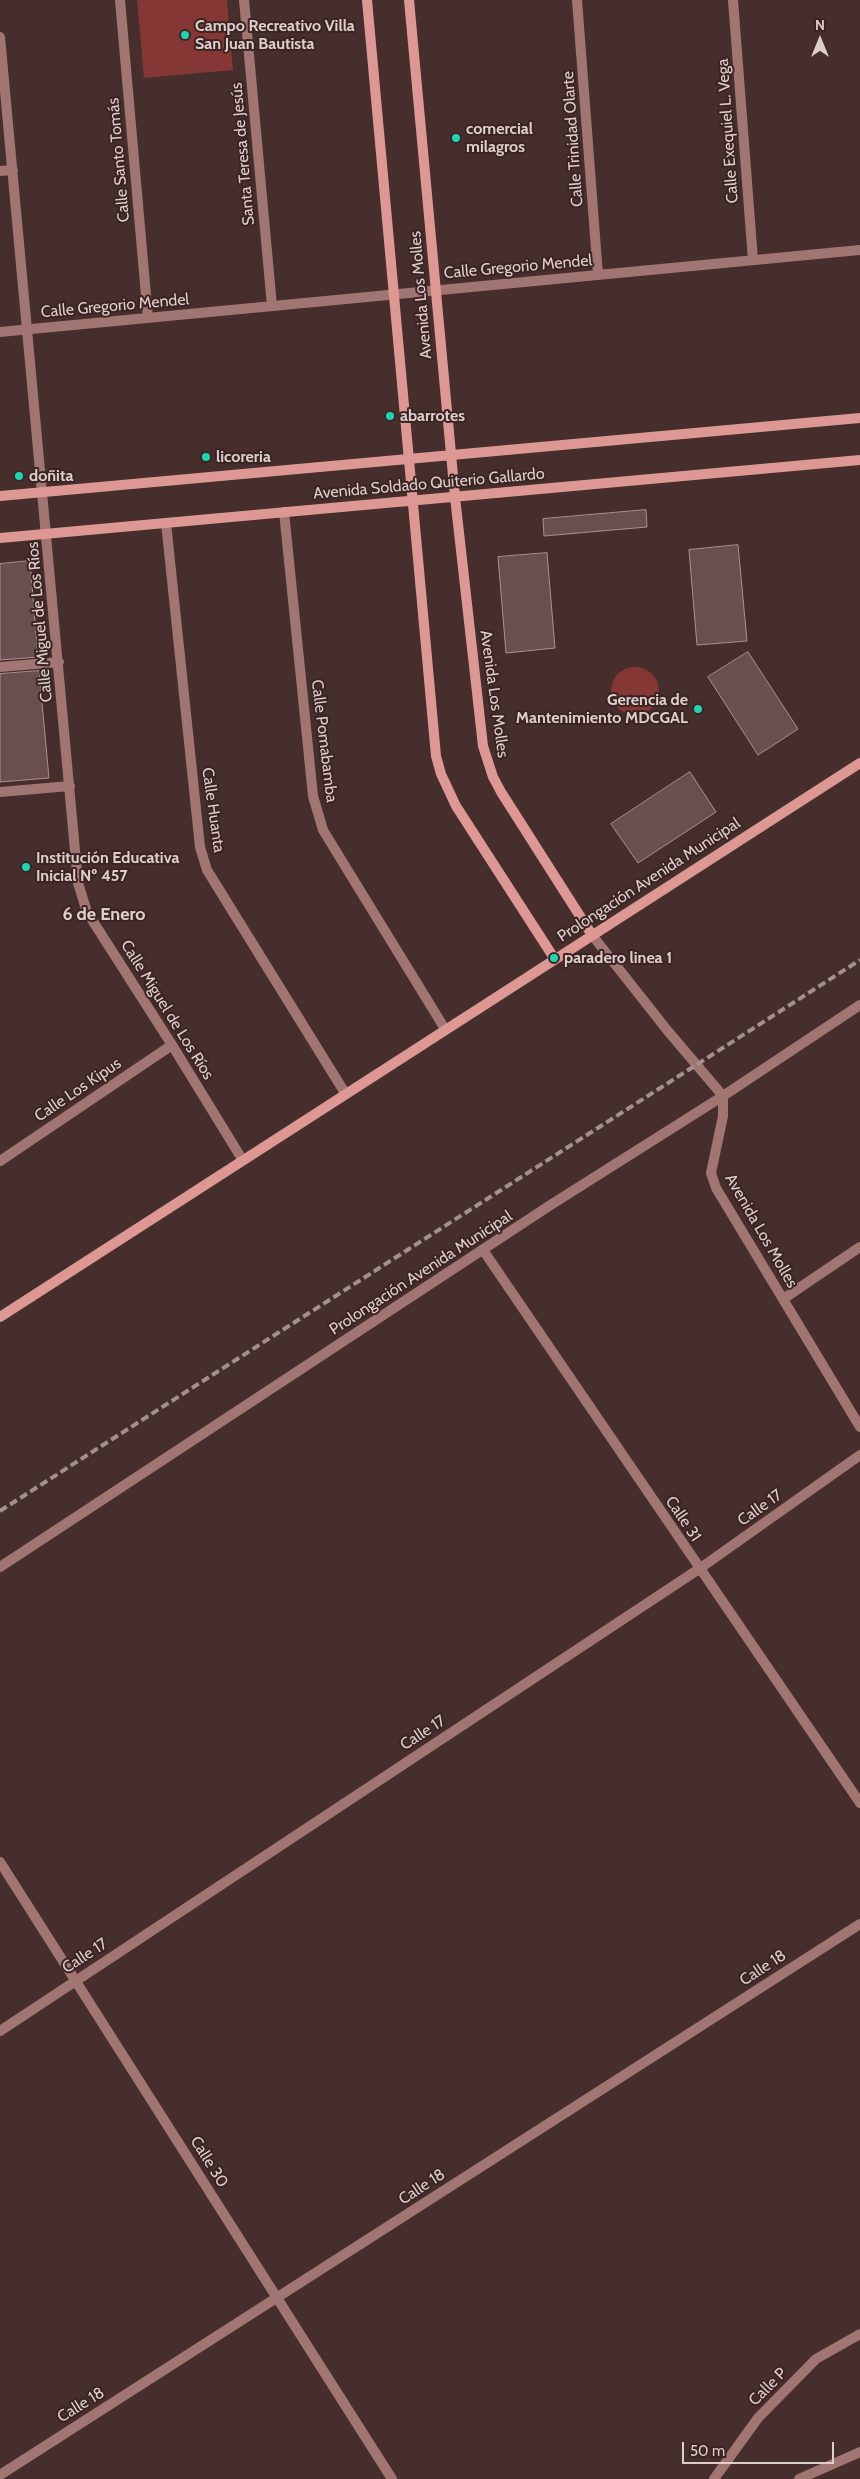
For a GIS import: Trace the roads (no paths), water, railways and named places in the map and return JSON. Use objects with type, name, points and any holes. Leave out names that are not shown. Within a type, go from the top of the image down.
[{"type":"street","name":"Calle Santo Tomás","points":[[120,0],[148,318]]},
{"type":"street","name":"Santa Teresa de Jesús","points":[[244,0],[272,306]]},
{"type":"street","name":"Avenida Los Molles","points":[[368,0],[436,756],[440,774],[456,806],[554,958]]},
{"type":"street","name":"Avenida Los Molles","points":[[409,0],[455,497],[487,761],[501,792],[592,935],[667,1030],[723,1096],[723,1116],[711,1173],[716,1188],[860,1427]]},
{"type":"street","name":"Calle Trinidad Olarte","points":[[577,0],[598,275]]},
{"type":"street","name":"Calle Exequiel L. Vega","points":[[733,0],[753,260]]},
{"type":"street","name":"Calle Miguel de Los Ríos","points":[[0,37],[78,884],[87,912],[242,1159]]},
{"type":"street","points":[[0,171],[12,170]]},
{"type":"street","name":"Calle Gregorio Mendel","points":[[0,332],[860,250]]},
{"type":"street","name":"Avenida Soldado Quiterio Gallardo","points":[[0,496],[860,418]]},
{"type":"street","name":"Avenida Soldado Quiterio Gallardo","points":[[0,538],[860,460]]},
{"type":"street","name":"Calle Pomabamba","points":[[284,512],[314,796],[323,830],[445,1029]]},
{"type":"street","name":"Calle Huanta","points":[[166,523],[200,847],[207,870],[345,1093]]},
{"type":"street","points":[[0,668],[59,662]]},
{"type":"street","name":"Prolongación Avenida Municipal","points":[[0,1316],[860,763]]},
{"type":"street","points":[[0,792],[70,786]]},
{"type":"street","name":"Prolongación Avenida Municipal","points":[[0,1567],[860,1005]]},
{"type":"street","name":"Calle Los Kipus","points":[[0,1161],[172,1045]]},
{"type":"street","points":[[783,1299],[860,1247]]},
{"type":"street","name":"Calle 31","points":[[483,1250],[860,1803]]},
{"type":"street","name":"Calle 17","points":[[0,2031],[699,1569],[860,1455]]},
{"type":"street","name":"Calle 30","points":[[0,1862],[392,2479]]},
{"type":"street","name":"Calle 18","points":[[0,2475],[860,1924]]},
{"type":"street","name":"Calle P","points":[[714,2479],[758,2418],[816,2359],[860,2334]]},
{"type":"street","points":[[799,2479],[860,2452]]},
{"type":"railway","points":[[0,1511],[860,960]]},
{"type":"place","name":"Campo Recreativo Villa San Juan Bautista","points":[[185,35]]},
{"type":"place","name":"comercial milagros","points":[[456,138]]},
{"type":"place","name":"abarrotes","points":[[390,416]]},
{"type":"place","name":"licoreria","points":[[206,457]]},
{"type":"place","name":"doñita","points":[[19,476]]},
{"type":"place","name":"Gerencia de Mantenimiento MDCGAL","points":[[698,709]]},
{"type":"place","name":"Institución Educativa Inicial Nº 457","points":[[26,867]]},
{"type":"place","name":"paradero linea 1","points":[[554,958]]},
{"type":"district","name":"6 de Enero","points":[[104,915]]}]
